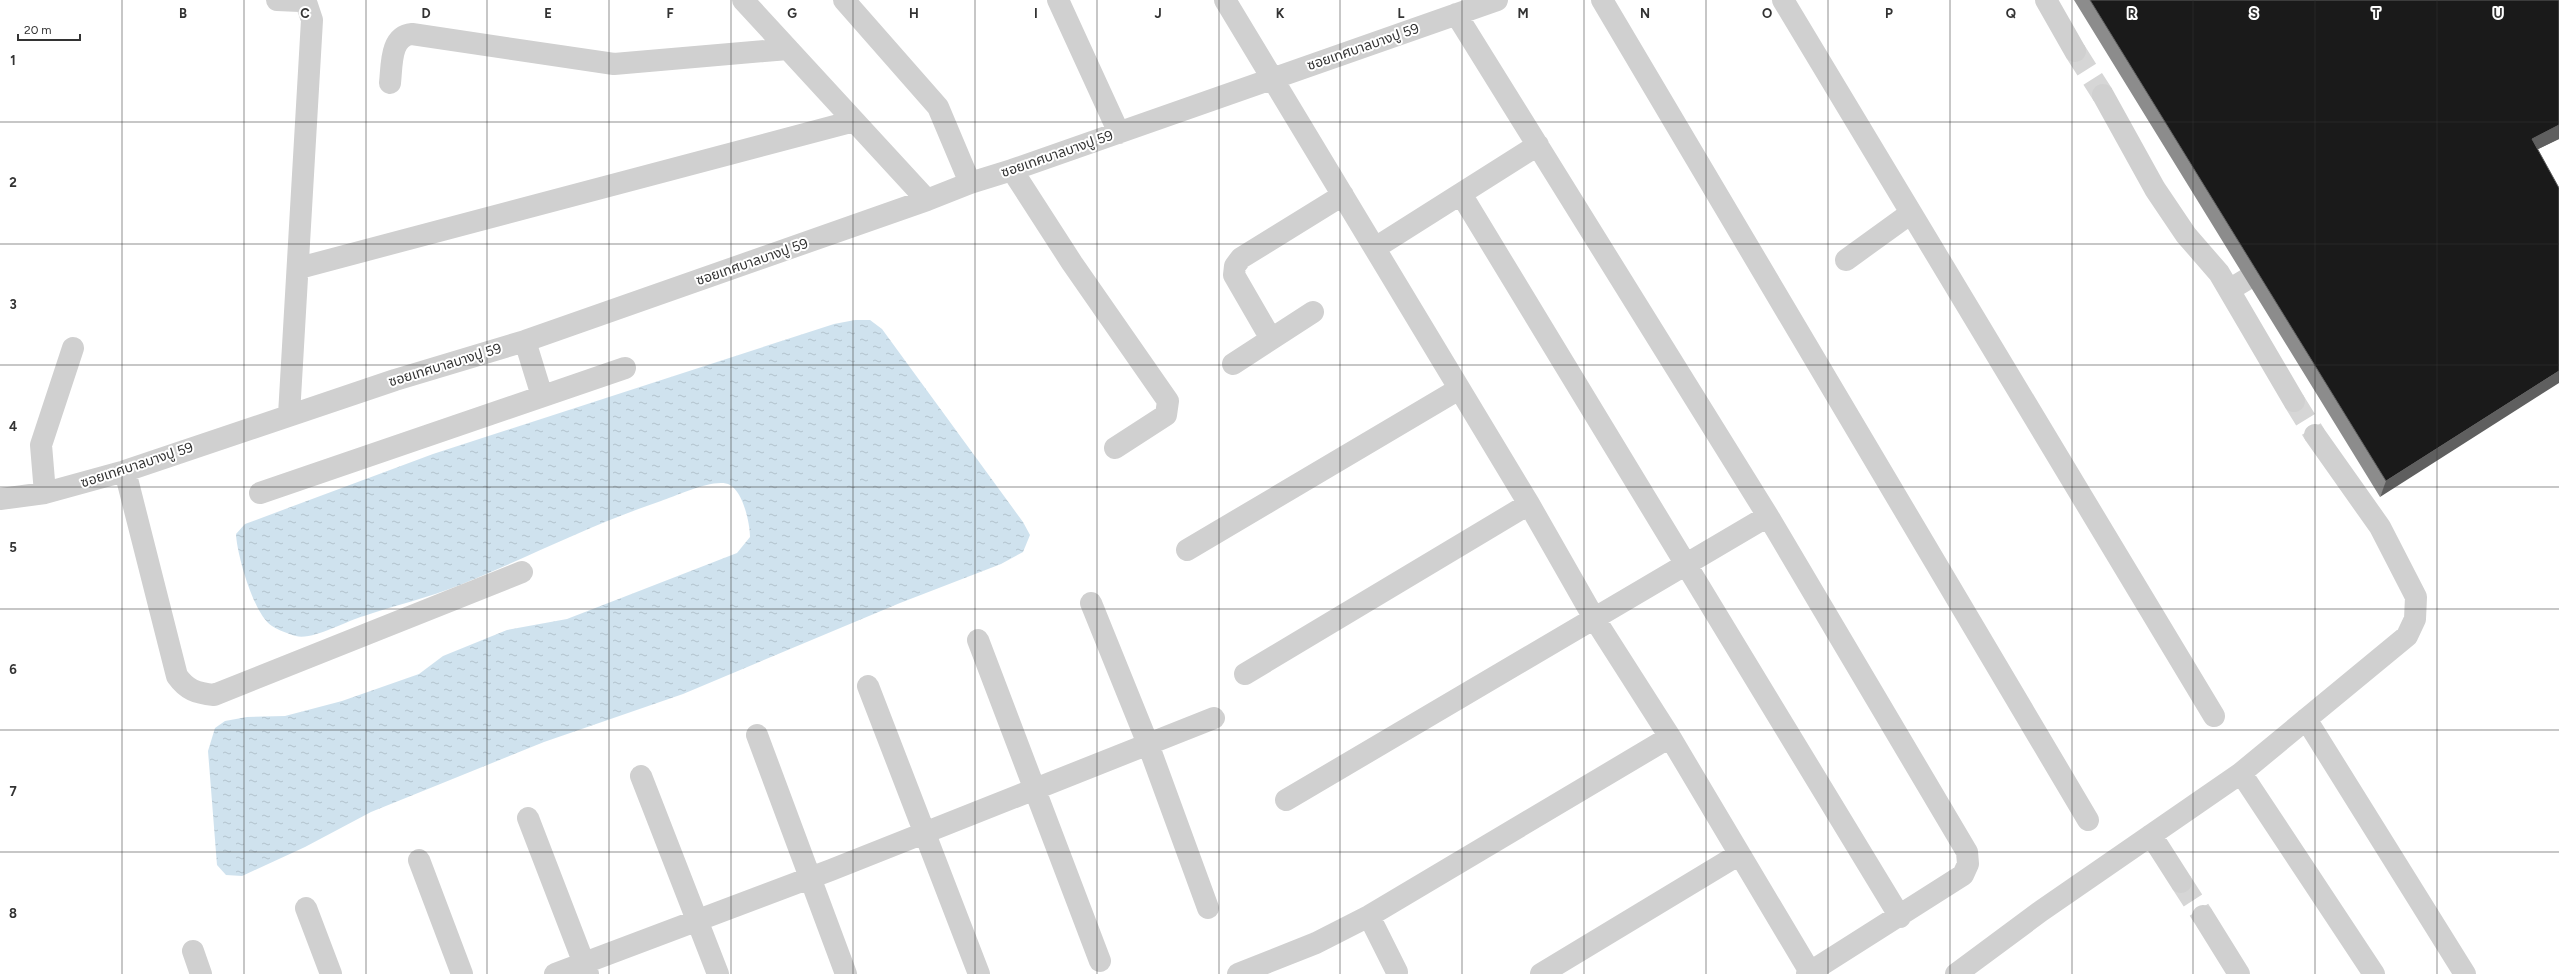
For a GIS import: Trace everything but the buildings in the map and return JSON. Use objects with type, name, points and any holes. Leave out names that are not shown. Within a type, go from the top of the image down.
[{"type":"street","points":[[277,0],[300,1],[307,5],[312,20],[299,268],[289,414]]},
{"type":"street","points":[[743,0],[927,200]]},
{"type":"street","points":[[844,0],[938,107],[970,183]]},
{"type":"street","points":[[1058,0],[1119,133]]},
{"type":"street","points":[[1224,0],[1529,504],[1594,618],[1670,738],[1809,973],[1900,917],[1963,875],[1968,864],[1967,852],[1768,516],[1456,14]]},
{"type":"street","name":"ซอยเทศบาลบางปู 59","points":[[0,499],[45,493],[125,471],[289,414],[525,341],[927,200],[970,183],[1119,133],[1497,0]]},
{"type":"street","points":[[1602,0],[2088,820]]},
{"type":"street","points":[[1783,0],[2214,716]]},
{"type":"street","points":[[2046,0],[2075,51]]},
{"type":"street","points":[[390,83],[398,40],[404,34],[614,64],[788,49]]},
{"type":"street","points":[[2103,95],[2155,189],[2186,235],[2219,273],[2294,401]]},
{"type":"street","points":[[299,268],[854,121]]},
{"type":"street","points":[[1375,248],[1538,145]]},
{"type":"street","points":[[1012,170],[1072,263],[1168,400],[1166,415],[1114,448]]},
{"type":"street","points":[[1461,194],[1900,917]]},
{"type":"street","points":[[1270,339],[1234,275],[1235,266],[1241,258],[1343,195]]},
{"type":"street","points":[[1846,260],[1911,213]]},
{"type":"street","points":[[2229,290],[2274,263],[2283,263],[2290,266]]},
{"type":"street","points":[[1232,364],[1313,312]]},
{"type":"street","points":[[525,341],[542,396]]},
{"type":"street","points":[[45,493],[41,445],[73,348]]},
{"type":"street","points":[[260,493],[625,368]]},
{"type":"street","points":[[1187,550],[1459,389]]},
{"type":"street","points":[[1956,974],[2041,911],[2241,773],[2407,636],[2415,619],[2416,597],[2380,527],[2315,435]]},
{"type":"street","points":[[125,471],[177,676],[185,687],[198,694],[214,695],[522,572]]},
{"type":"street","points":[[1245,674],[1529,504]]},
{"type":"street","points":[[1286,800],[1768,516]]},
{"type":"street","points":[[1091,604],[1148,744],[1208,908]]},
{"type":"street","points":[[978,640],[1100,961]]},
{"type":"street","points":[[868,686],[978,974]]},
{"type":"street","points":[[555,974],[586,968],[697,920],[923,833],[1214,718]]},
{"type":"street","points":[[2306,719],[2465,974]]},
{"type":"street","points":[[757,735],[846,974]]},
{"type":"street","points":[[1238,974],[1316,943],[1369,916],[1670,738]]},
{"type":"street","points":[[2241,773],[2374,974]]},
{"type":"street","points":[[641,776],[718,974]]},
{"type":"street","points":[[528,818],[586,968]]},
{"type":"street","points":[[2151,835],[2181,882]]},
{"type":"street","points":[[1541,974],[1738,855]]},
{"type":"street","points":[[419,860],[462,974]]},
{"type":"street","points":[[306,908],[331,974]]},
{"type":"street","points":[[1369,916],[1396,972]]},
{"type":"street","points":[[2203,916],[2239,974]]},
{"type":"street","points":[[193,951],[202,974]]},
{"type":"water","points":[[855,320],[870,320],[882,329],[1023,522],[1030,535],[1023,552],[1001,564],[900,603],[683,694],[544,742],[371,812],[305,847],[242,876],[226,875],[217,865],[208,751],[215,728],[225,721],[247,717],[285,716],[342,701],[419,674],[443,656],[507,630],[567,619],[737,553],[750,537],[749,524],[745,508],[739,494],[735,489],[724,483],[706,485],[610,520],[448,590],[357,618],[311,636],[303,637],[290,634],[272,626],[265,620],[259,610],[253,598],[243,569],[237,544],[236,534],[245,524],[433,454],[834,324]]},
{"type":"tunnel","points":[[2075,51],[2103,95]]},
{"type":"tunnel","points":[[2294,401],[2315,435]]},
{"type":"tunnel","points":[[2181,882],[2203,916]]}]
